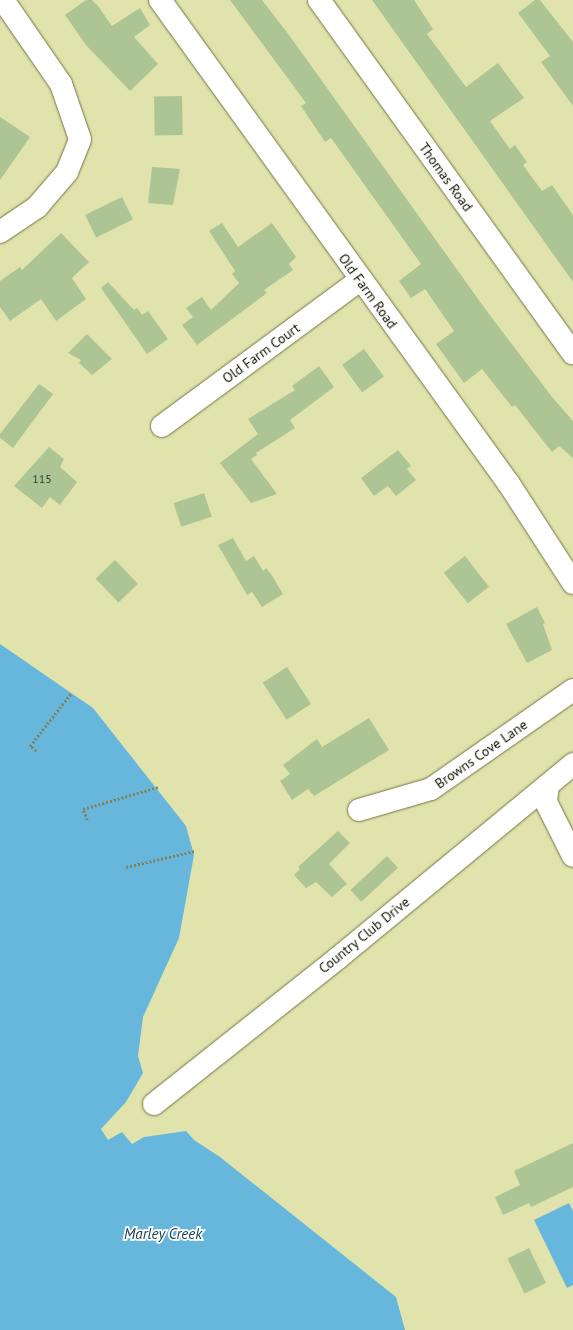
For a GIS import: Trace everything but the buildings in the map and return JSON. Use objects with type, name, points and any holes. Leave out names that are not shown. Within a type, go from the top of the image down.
[{"type":"street","points":[[0,232],[42,201],[67,172],[80,139],[61,84],[3,0]]},
{"type":"street","name":"Old Farm Road","points":[[160,0],[360,280],[509,484],[573,583]]},
{"type":"street","name":"Thomas Road","points":[[319,0],[573,352]]},
{"type":"street","name":"Old Farm Court","points":[[162,426],[360,280]]},
{"type":"street","name":"Browns Cove Lane","points":[[359,810],[431,789],[573,690]]},
{"type":"street","name":"Country Club Drive","points":[[154,1104],[338,958],[573,764]]},
{"type":"street","points":[[548,785],[546,802],[573,856]]},
{"type":"path","points":[[36,751],[30,746],[72,692]]},
{"type":"path","points":[[87,820],[83,809],[158,787]]},
{"type":"path","points":[[126,867],[195,851]]},
{"type":"water","name":"Marley Creek","points":[[0,644],[93,708],[186,826],[194,855],[179,938],[143,1017],[138,1056],[143,1073],[126,1102],[101,1129],[108,1140],[122,1132],[132,1144],[144,1137],[186,1131],[194,1140],[220,1157],[396,1297],[405,1330],[0,1330]]},
{"type":"water","points":[[569,1203],[573,1211],[573,1285],[567,1288],[534,1220]]}]
